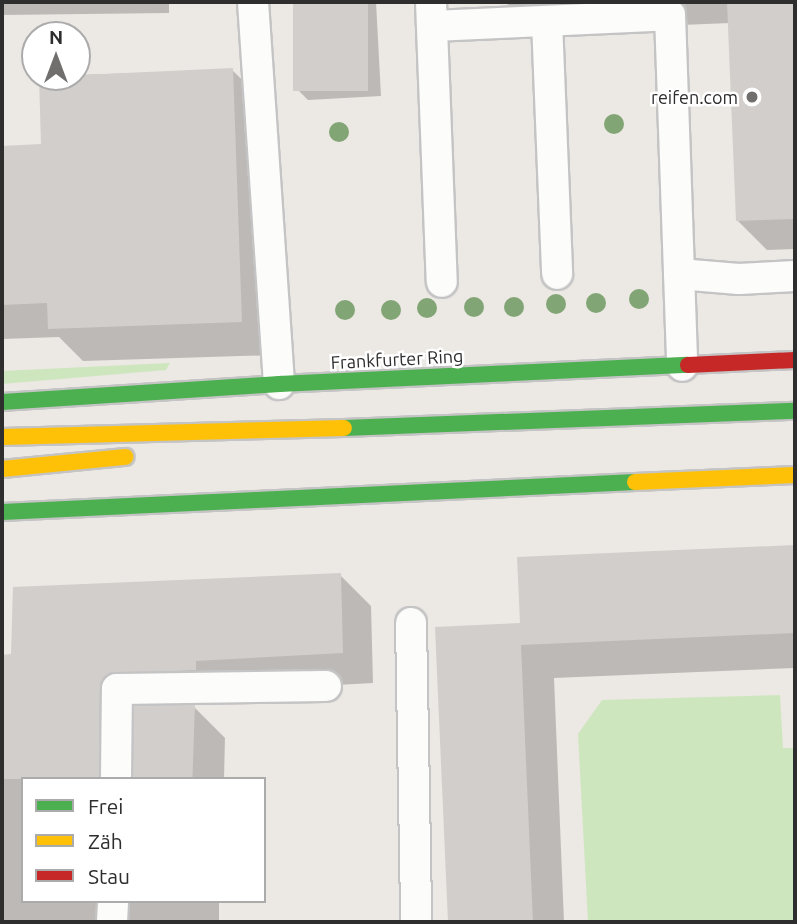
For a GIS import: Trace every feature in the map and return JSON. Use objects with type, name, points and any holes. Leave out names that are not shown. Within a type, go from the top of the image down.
[{"type":"main road","name":"Frankfurter Ring","points":[[2,402],[279,384],[795,360]]},
{"type":"main road","points":[[2,437],[414,426],[795,411]]},
{"type":"main road","points":[[205,449],[414,426]]},
{"type":"main road","points":[[2,469],[136,456]]},
{"type":"main road","points":[[2,512],[795,475]]},
{"type":"lane","points":[[253,2],[279,384]]},
{"type":"lane","points":[[442,282],[432,14],[547,21],[670,15],[682,366]]},
{"type":"lane","points":[[547,21],[557,274]]},
{"type":"lane","points":[[679,274],[739,278],[795,276]]},
{"type":"lane","points":[[411,623],[416,922]]},
{"type":"lane","points":[[116,777],[117,689],[326,686]]},
{"type":"lane","points":[[113,903],[113,922]]},
{"type":"green space","points":[[170,363],[166,370],[2,384],[2,371]]},
{"type":"green space","points":[[780,695],[783,748],[795,748],[795,922],[588,922],[578,734],[602,700]]},
{"type":"building","points":[[293,2],[368,2],[368,91],[293,91]]},
{"type":"building","points":[[727,2],[795,2],[795,219],[736,221]]},
{"type":"building","points":[[233,68],[242,322],[48,329],[47,303],[2,305],[2,146],[41,144],[39,91],[91,91],[91,75]]},
{"type":"building","points":[[795,545],[795,633],[521,645],[533,922],[448,922],[435,627],[520,623],[517,557]]},
{"type":"building","points":[[341,573],[343,653],[196,661],[196,670],[109,674],[100,689],[99,777],[2,779],[2,655],[11,654],[13,587]]},
{"type":"building","points":[[134,703],[195,705],[192,777],[131,777]]},
{"type":"traffic: fast","points":[[2,402],[279,384],[688,365]]},
{"type":"traffic: fast","points":[[344,428],[795,411]]},
{"type":"traffic: fast","points":[[2,512],[635,482]]},
{"type":"traffic: slow","points":[[2,437],[344,428]]},
{"type":"traffic: slow","points":[[2,469],[125,457]]},
{"type":"traffic: slow","points":[[635,482],[795,475]]},
{"type":"traffic: jam","points":[[688,365],[795,360]]},
{"type":"place","name":"reifen.com","points":[[752,97]]}]
